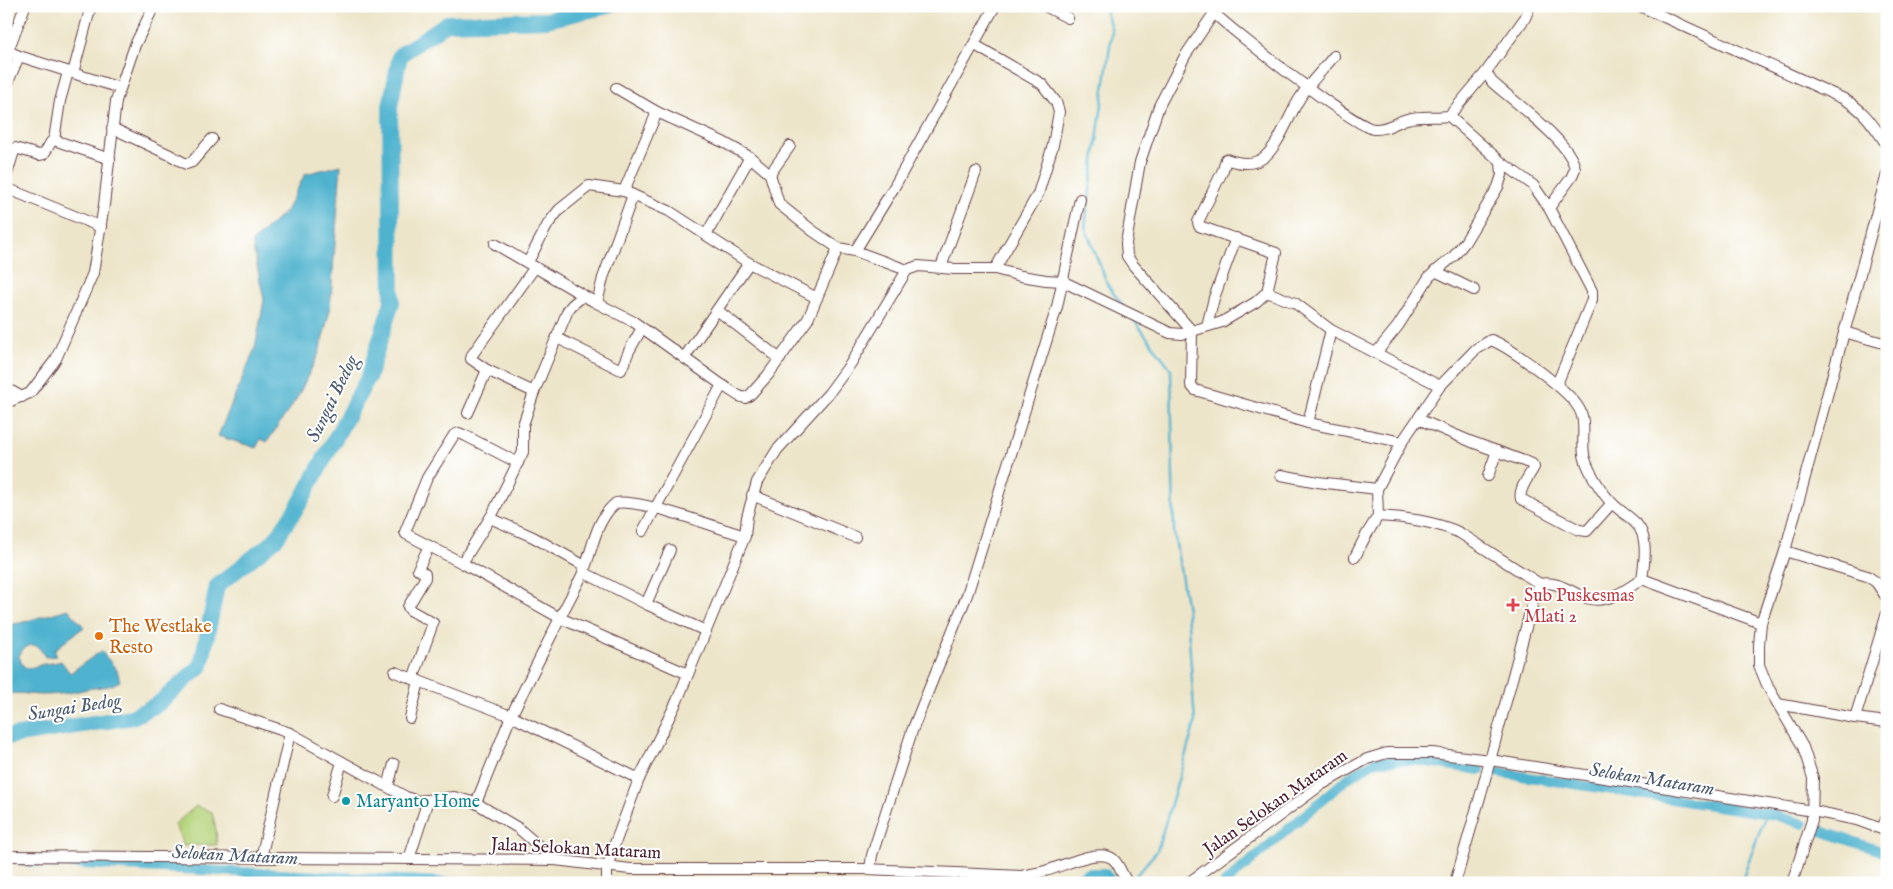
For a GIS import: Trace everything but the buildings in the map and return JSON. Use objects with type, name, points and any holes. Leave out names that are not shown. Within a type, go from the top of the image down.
[{"type":"street","points":[[25,6],[7,51],[120,88]]},
{"type":"street","points":[[6,178],[15,148],[39,155],[44,154],[54,140],[60,101],[91,6]]},
{"type":"street","points":[[6,403],[30,393],[56,358],[92,273],[101,227],[112,128],[120,88],[135,45],[154,6]]},
{"type":"street","points":[[855,251],[893,189],[975,45],[984,24],[995,6]]},
{"type":"street","points":[[1045,6],[1068,18]]},
{"type":"street","points":[[1448,116],[1486,72],[1525,18],[1530,6]]},
{"type":"street","points":[[1640,6],[1844,99],[1858,107],[1865,114],[1887,146]]},
{"type":"street","points":[[1402,442],[1308,423],[1195,390],[1190,385],[1192,331],[1127,256],[1126,243],[1140,162],[1159,106],[1185,56],[1219,13],[1236,33],[1366,128],[1381,129],[1406,119],[1418,117],[1448,116],[1501,162],[1533,185],[1549,208],[1592,291],[1592,300],[1557,384]]},
{"type":"street","points":[[975,45],[1042,84],[1056,102],[1059,112],[1053,145],[1038,194],[995,269]]},
{"type":"street","points":[[6,87],[18,56]]},
{"type":"street","points":[[608,874],[611,854],[638,779],[674,707],[745,536],[752,496],[757,482],[777,450],[829,393],[851,363],[907,270],[918,266],[995,269],[1021,276],[1062,281],[1170,333],[1182,334],[1222,322],[1256,302],[1267,292],[1276,253],[1199,226],[1198,224],[1223,170],[1226,159],[1242,163],[1254,162],[1263,158],[1273,146],[1301,96],[1334,56]]},
{"type":"street","points":[[1486,72],[1492,82],[1556,138],[1572,157],[1575,169],[1571,178],[1549,208]]},
{"type":"street","points":[[616,88],[656,112],[723,142],[750,157],[770,174],[779,204],[838,248],[855,251],[907,270]]},
{"type":"street","points":[[597,303],[602,278],[628,193],[656,112]]},
{"type":"street","points":[[112,128],[186,164],[192,162],[212,139]]},
{"type":"street","points":[[54,140],[110,159]]},
{"type":"street","points":[[770,174],[790,146]]},
{"type":"street","points":[[706,235],[750,157]]},
{"type":"street","points":[[1376,353],[1398,326],[1420,288],[1435,271],[1454,256],[1465,242],[1498,187],[1502,175],[1501,162]]},
{"type":"street","points":[[941,267],[976,172]]},
{"type":"street","points":[[1792,883],[1813,815],[1813,778],[1803,747],[1768,687],[1759,665],[1758,645],[1761,623],[1785,551],[1887,174]]},
{"type":"street","points":[[534,392],[473,362],[471,359],[472,354],[531,265],[548,224],[559,210],[588,186],[628,193],[669,210],[749,263],[817,298]]},
{"type":"street","points":[[6,188],[101,227]]},
{"type":"street","points":[[870,869],[872,855],[912,731],[967,595],[1057,307],[1080,199]]},
{"type":"street","points":[[1207,326],[1214,298],[1236,238]]},
{"type":"street","points":[[495,244],[642,328],[722,385],[744,398],[750,396],[780,359],[808,319],[838,248]]},
{"type":"street","points":[[684,358],[749,263]]},
{"type":"street","points":[[1435,271],[1474,290]]},
{"type":"street","points":[[1267,292],[1295,303],[1331,330],[1440,386]]},
{"type":"street","points":[[462,563],[490,518],[518,463],[524,446],[523,425],[534,392],[568,310],[583,296]]},
{"type":"street","points":[[717,310],[780,359]]},
{"type":"street","points":[[557,338],[621,370],[642,328]]},
{"type":"street","points":[[1308,423],[1331,330]]},
{"type":"street","points":[[1844,332],[1887,344]]},
{"type":"street","points":[[1355,558],[1365,536],[1378,516],[1377,489],[1402,442],[1440,386],[1476,349],[1491,340],[1557,384],[1579,407],[1583,449],[1590,472],[1612,503],[1636,523],[1642,534],[1644,555],[1642,579]]},
{"type":"street","points":[[468,413],[488,370]]},
{"type":"street","points":[[643,530],[722,385]]},
{"type":"street","points":[[6,388],[22,396]]},
{"type":"street","points":[[1418,419],[1497,451],[1530,462],[1534,466],[1521,490],[1521,500],[1579,530],[1587,531],[1612,503]]},
{"type":"street","points":[[518,463],[466,436],[459,433],[454,435],[427,478],[405,530],[406,534],[560,618],[688,674]]},
{"type":"street","points":[[1488,476],[1497,451]]},
{"type":"street","points":[[1280,474],[1318,482],[1377,489]]},
{"type":"street","points":[[752,496],[855,537]]},
{"type":"street","points":[[476,803],[511,716],[584,569],[596,531],[616,503],[626,502],[655,508],[745,536]]},
{"type":"street","points":[[1378,516],[1437,524],[1460,532],[1540,584],[1556,584],[1591,599],[1602,600],[1621,593],[1642,579]]},
{"type":"street","points":[[490,518],[533,537],[584,569],[646,604],[706,631]]},
{"type":"street","points":[[410,718],[416,680],[433,623],[408,607],[425,576],[418,569],[429,546]]},
{"type":"street","points":[[646,604],[670,550]]},
{"type":"street","points":[[1785,551],[1867,576],[1876,582],[1887,598]]},
{"type":"street","points":[[1642,579],[1761,623]]},
{"type":"street","points":[[1455,883],[1535,594],[1540,584]]},
{"type":"street","points":[[1855,718],[1887,613]]},
{"type":"street","points":[[395,672],[511,716],[638,779]]},
{"type":"street","points":[[1778,704],[1887,722]]},
{"type":"street","points":[[219,709],[290,733],[417,801],[454,797],[476,803],[518,828],[555,860]]},
{"type":"street","points":[[261,858],[290,733]]},
{"type":"street","name":"Jalan Selokan Mataram","points":[[1188,883],[1322,785],[1367,758],[1387,753],[1432,753],[1489,764],[1813,815],[1857,820],[1884,830]]},
{"type":"street","points":[[332,796],[342,762]]},
{"type":"street","points":[[388,787],[394,764]]},
{"type":"street","points":[[409,859],[428,800]]},
{"type":"street","points":[[1884,830],[1887,817]]},
{"type":"street","name":"Jalan Selokan Mataram","points":[[6,856],[555,860],[608,874],[630,869],[870,869],[1022,876],[1044,872],[1077,860],[1098,855],[1115,861],[1128,883]]},
{"type":"green space","points":[[196,806],[212,812],[217,845],[183,846],[175,824]]},
{"type":"water","points":[[341,165],[330,310],[319,353],[297,398],[267,442],[261,439],[256,448],[218,436],[255,348],[264,300],[252,242],[286,211],[305,174]]},
{"type":"water","points":[[68,609],[84,627],[54,650],[57,656],[45,657],[36,646],[26,647],[19,655],[23,665],[28,668],[61,661],[70,673],[101,651],[117,670],[120,681],[108,686],[64,694],[14,693],[6,695],[6,625],[20,623]]},
{"type":"waterway","name":"Sungai Bedog","points":[[6,737],[132,717],[158,704],[201,666],[217,586],[275,540],[300,503],[368,378],[392,302],[390,107],[400,55],[447,23],[547,20],[608,6]]},
{"type":"waterway","points":[[1104,6],[1112,31],[1085,227],[1108,286],[1123,306]]},
{"type":"waterway","points":[[1132,880],[1157,851],[1195,723],[1187,610],[1174,532],[1171,369],[1134,320]]},
{"type":"waterway","name":"Selokan Mataram","points":[[1225,883],[1348,778],[1376,761],[1414,760],[1480,770]]},
{"type":"waterway","name":"Selokan Mataram","points":[[1495,772],[1775,815],[1803,824]]},
{"type":"waterway","points":[[1741,883],[1766,814]]},
{"type":"waterway","name":"Selokan Mataram","points":[[1818,830],[1887,853]]},
{"type":"waterway","name":"Selokan Mataram","points":[[23,861],[461,883]]},
{"type":"waterway","name":"Selokan Mataram","points":[[1069,883],[1088,873],[1105,873],[1113,883]]},
{"type":"place","name":"Sub Puskesmas Mlati 2","points":[[1513,605]]},
{"type":"place","name":"The Westlake Resto","points":[[99,636]]},
{"type":"place","name":"Maryanto Home","points":[[346,801]]}]
